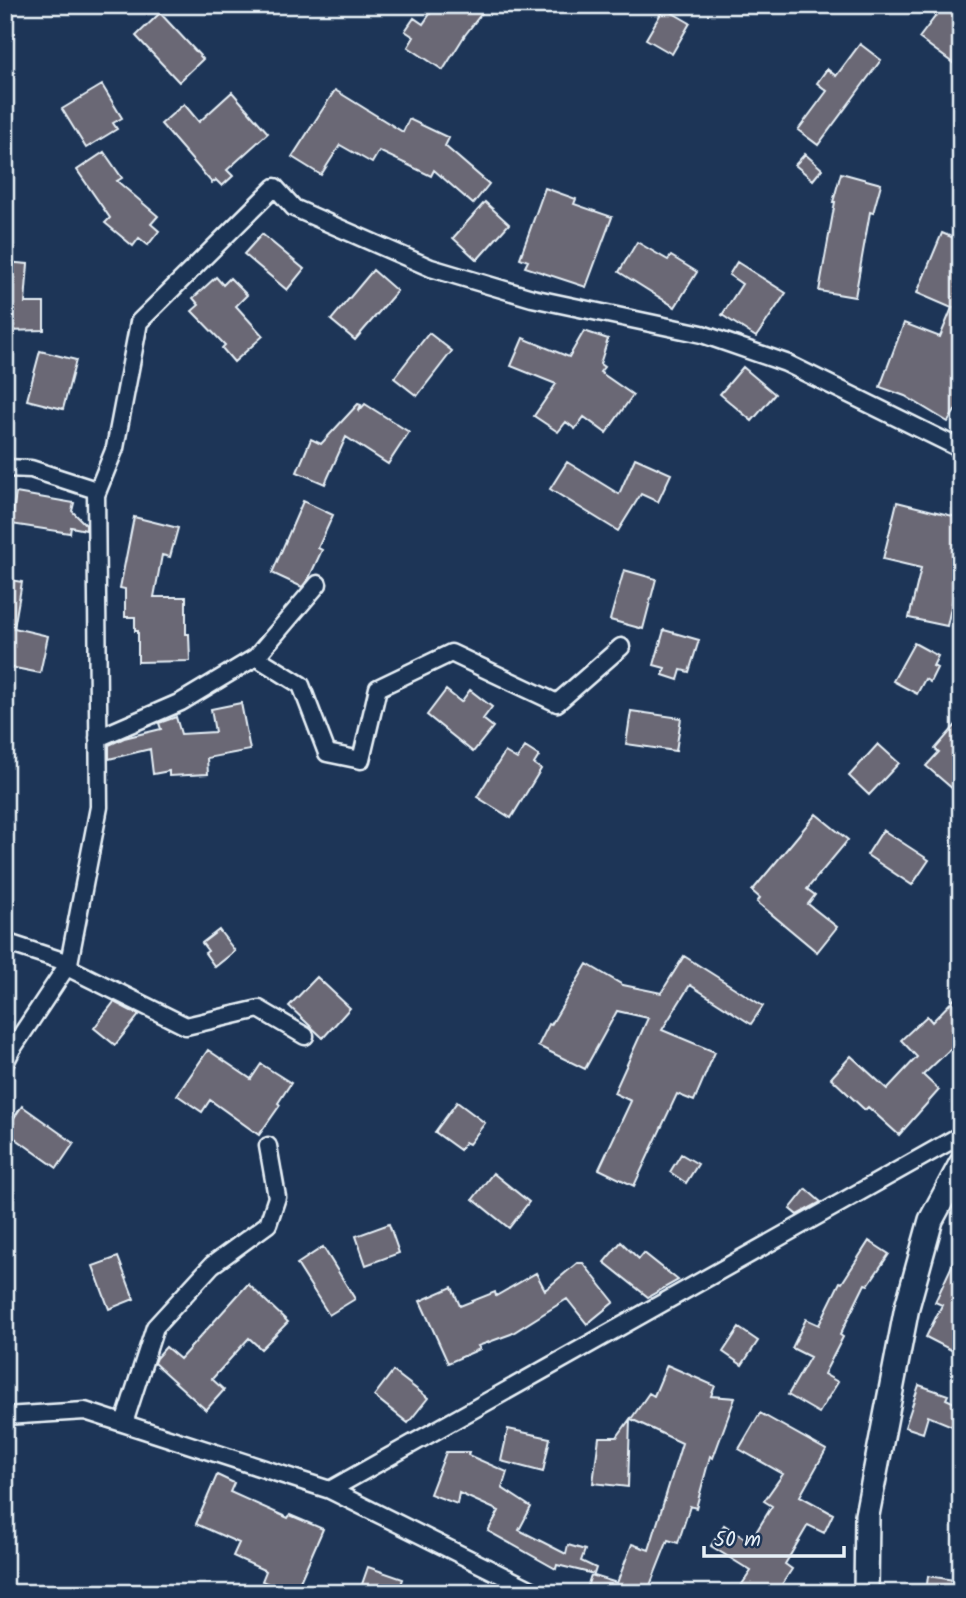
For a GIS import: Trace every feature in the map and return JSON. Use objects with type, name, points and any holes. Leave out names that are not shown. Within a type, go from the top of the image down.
[{"type":"main road","points":[[866,1593],[867,1515],[907,1307],[931,1220],[961,1164]]},
{"type":"street","points":[[96,495],[115,447],[139,322],[275,187],[294,208],[431,268],[532,298],[702,334],[786,363],[961,449]]},
{"type":"street","points":[[5,468],[31,469],[96,490],[99,807],[68,965],[5,1063]]},
{"type":"street","points":[[98,738],[181,702],[256,657],[318,584]]},
{"type":"street","points":[[256,657],[301,685],[327,753],[360,760],[378,688],[451,653],[556,703],[621,647]]},
{"type":"street","points":[[5,942],[68,965],[186,1026],[259,1009],[305,1036]]},
{"type":"street","points":[[330,1490],[961,1135]]},
{"type":"street","points":[[124,1423],[155,1327],[212,1265],[268,1224],[277,1197],[268,1146]]},
{"type":"street","points":[[5,1416],[85,1410],[330,1490],[538,1593]]},
{"type":"building","points":[[436,5],[488,5],[443,70],[408,47],[414,37],[405,31],[414,18],[423,24]]},
{"type":"building","points":[[944,5],[961,5],[961,69],[919,38]]},
{"type":"building","points":[[664,8],[690,23],[672,54],[646,39]]},
{"type":"building","points":[[160,13],[203,59],[179,82],[136,36]]},
{"type":"building","points":[[860,44],[881,60],[818,145],[798,130],[827,91],[817,83],[827,69],[836,76]]},
{"type":"building","points":[[102,85],[122,118],[113,123],[117,129],[86,148],[62,109]]},
{"type":"building","points":[[335,90],[403,132],[409,119],[449,138],[445,146],[489,184],[473,204],[434,170],[431,176],[379,151],[372,163],[340,145],[321,175],[292,157]]},
{"type":"building","points":[[232,92],[268,133],[227,170],[233,176],[222,186],[216,180],[212,183],[161,124],[184,104],[199,122]]},
{"type":"building","points":[[104,152],[122,178],[117,181],[158,216],[151,224],[159,231],[148,245],[139,238],[133,246],[105,223],[110,218],[77,170]]},
{"type":"building","points":[[805,154],[822,169],[813,180],[795,165]]},
{"type":"building","points":[[841,173],[881,184],[873,213],[870,212],[855,297],[819,291],[833,202]]},
{"type":"building","points":[[545,188],[576,199],[574,204],[612,217],[586,287],[525,267],[528,261],[520,258]]},
{"type":"building","points":[[485,202],[509,224],[477,260],[453,238]]},
{"type":"building","points":[[942,233],[961,241],[961,401],[948,422],[905,396],[880,387],[904,323],[940,337],[952,308],[917,293]]},
{"type":"building","points":[[262,234],[304,269],[287,290],[244,254]]},
{"type":"building","points":[[637,242],[668,260],[671,256],[697,272],[675,307],[619,272]]},
{"type":"building","points":[[5,262],[28,264],[25,303],[44,303],[44,330],[5,331]]},
{"type":"building","points":[[737,262],[786,293],[756,337],[722,315],[742,284],[729,275]]},
{"type":"building","points":[[373,270],[397,291],[355,340],[331,320]]},
{"type":"building","points":[[216,277],[223,285],[230,278],[247,295],[236,306],[263,336],[234,362],[222,348],[225,345],[192,311],[199,305],[193,298]]},
{"type":"building","points":[[584,331],[608,339],[600,364],[604,367],[600,372],[633,395],[606,433],[584,417],[575,429],[566,422],[558,432],[534,416],[556,384],[511,366],[523,338],[569,357]]},
{"type":"building","points":[[429,333],[452,351],[417,396],[394,378]]},
{"type":"building","points":[[40,351],[76,360],[63,409],[27,400]]},
{"type":"building","points":[[743,367],[775,394],[752,421],[720,394]]},
{"type":"building","points":[[358,404],[361,405],[358,412],[365,404],[409,432],[388,464],[346,437],[325,484],[297,472],[311,439],[321,444]]},
{"type":"building","points":[[635,458],[671,474],[658,502],[641,494],[618,531],[550,489],[567,462],[619,494]]},
{"type":"building","points":[[16,493],[74,503],[72,511],[86,525],[86,530],[71,527],[70,533],[11,524]]},
{"type":"building","points":[[303,501],[333,515],[318,548],[322,550],[302,587],[272,573]]},
{"type":"building","points":[[897,502],[961,518],[961,577],[958,576],[947,626],[909,618],[921,568],[883,559]]},
{"type":"building","points":[[134,517],[178,528],[170,557],[162,555],[154,597],[186,597],[186,634],[189,634],[190,661],[138,662],[135,617],[125,617],[125,589],[120,588]]},
{"type":"building","points":[[624,570],[656,579],[643,629],[610,620]]},
{"type":"building","points":[[5,579],[22,582],[14,628],[48,636],[40,673],[5,666]]},
{"type":"building","points":[[664,630],[699,640],[689,672],[681,670],[678,680],[663,675],[665,668],[654,665]]},
{"type":"building","points":[[914,643],[938,656],[933,666],[937,668],[930,682],[925,679],[917,694],[893,681]]},
{"type":"building","points":[[446,690],[461,702],[470,690],[492,707],[483,719],[493,727],[473,752],[427,715]]},
{"type":"building","points":[[241,703],[250,750],[207,758],[208,774],[169,776],[169,771],[153,774],[150,749],[109,759],[109,745],[124,738],[161,729],[159,723],[176,717],[181,734],[215,732],[211,709]]},
{"type":"building","points":[[631,711],[681,718],[676,751],[626,744]]},
{"type":"building","points":[[961,719],[961,796],[926,766],[939,752],[935,749]]},
{"type":"building","points":[[878,744],[899,763],[869,795],[849,776]]},
{"type":"building","points":[[525,747],[539,756],[534,764],[541,769],[511,818],[477,797],[505,752],[517,759]]},
{"type":"building","points":[[816,814],[848,840],[807,889],[815,895],[808,904],[837,927],[817,952],[757,902],[760,898],[752,891]]},
{"type":"building","points":[[883,830],[929,860],[912,885],[867,855]]},
{"type":"building","points":[[219,930],[235,951],[215,967],[205,953],[208,951],[202,943]]},
{"type":"building","points":[[684,956],[763,1006],[751,1024],[690,985],[662,1030],[715,1052],[694,1101],[677,1094],[634,1186],[599,1169],[631,1101],[614,1093],[648,1018],[617,1011],[585,1069],[538,1046],[587,964],[623,985],[661,993]]},
{"type":"building","points":[[317,977],[350,1008],[323,1038],[289,1006]]},
{"type":"building","points":[[961,992],[961,1039],[923,1075],[939,1090],[899,1135],[868,1107],[865,1110],[831,1078],[851,1056],[887,1089],[917,1057],[901,1040],[927,1016],[932,1022]]},
{"type":"building","points":[[114,1002],[139,1015],[115,1045],[94,1028]]},
{"type":"building","points":[[208,1050],[251,1079],[261,1064],[291,1083],[278,1103],[280,1105],[259,1135],[210,1100],[202,1112],[177,1095]]},
{"type":"building","points":[[457,1102],[485,1123],[469,1144],[465,1142],[460,1150],[435,1132]]},
{"type":"building","points":[[22,1106],[74,1143],[57,1168],[5,1131]]},
{"type":"building","points":[[681,1154],[698,1164],[686,1183],[670,1172]]},
{"type":"building","points":[[493,1173],[529,1202],[509,1228],[473,1199]]},
{"type":"building","points":[[806,1189],[821,1202],[797,1215],[790,1209]]},
{"type":"building","points":[[389,1224],[399,1253],[366,1265],[356,1236]]},
{"type":"building","points":[[869,1241],[889,1254],[868,1285],[865,1284],[840,1335],[843,1337],[824,1374],[838,1382],[819,1413],[788,1395],[810,1357],[792,1348],[806,1319],[819,1325],[840,1282],[842,1283]]},
{"type":"building","points":[[621,1242],[639,1259],[644,1253],[678,1280],[648,1297],[604,1262]]},
{"type":"building","points":[[961,1246],[961,1336],[953,1351],[926,1337],[942,1305],[935,1302]]},
{"type":"building","points":[[323,1247],[355,1299],[329,1315],[297,1264]]},
{"type":"building","points":[[118,1257],[134,1299],[109,1309],[93,1266]]},
{"type":"building","points":[[577,1263],[583,1263],[614,1302],[587,1324],[567,1299],[511,1334],[478,1346],[480,1349],[448,1363],[420,1301],[452,1287],[460,1306],[495,1292],[496,1296],[536,1273],[545,1290]]},
{"type":"building","points":[[248,1284],[288,1322],[261,1349],[249,1338],[212,1379],[224,1390],[206,1410],[154,1363],[166,1347],[180,1359]]},
{"type":"building","points":[[739,1328],[758,1341],[742,1365],[723,1352]]},
{"type":"building","points":[[667,1365],[715,1386],[711,1396],[735,1398],[713,1458],[710,1456],[696,1508],[690,1506],[678,1543],[668,1540],[647,1593],[595,1593],[586,1590],[591,1575],[617,1583],[632,1544],[649,1550],[682,1443],[631,1419],[649,1393],[654,1396]]},
{"type":"building","points":[[393,1371],[428,1398],[408,1423],[374,1396]]},
{"type":"building","points":[[919,1385],[948,1395],[946,1399],[961,1406],[952,1426],[928,1416],[923,1433],[905,1427]]},
{"type":"building","points":[[760,1413],[826,1450],[800,1496],[833,1514],[824,1533],[808,1525],[785,1564],[792,1569],[779,1589],[775,1587],[771,1593],[736,1593],[751,1571],[711,1546],[724,1525],[750,1542],[772,1506],[764,1501],[783,1474],[739,1449]]},
{"type":"building","points":[[630,1419],[628,1487],[593,1483],[599,1437],[617,1437]]},
{"type":"building","points":[[508,1429],[550,1438],[543,1472],[501,1461]]},
{"type":"building","points":[[446,1452],[469,1452],[468,1455],[507,1472],[502,1488],[531,1507],[519,1530],[566,1554],[568,1545],[585,1550],[581,1561],[596,1568],[594,1574],[557,1565],[556,1569],[488,1531],[499,1511],[459,1493],[457,1504],[430,1494]]},
{"type":"building","points":[[217,1475],[234,1483],[230,1492],[288,1518],[290,1515],[323,1529],[295,1593],[262,1581],[266,1571],[233,1556],[239,1543],[196,1524]]},
{"type":"building","points":[[368,1567],[403,1579],[398,1593],[359,1593]]},
{"type":"building","points":[[928,1576],[961,1581],[961,1593],[926,1593]]}]
